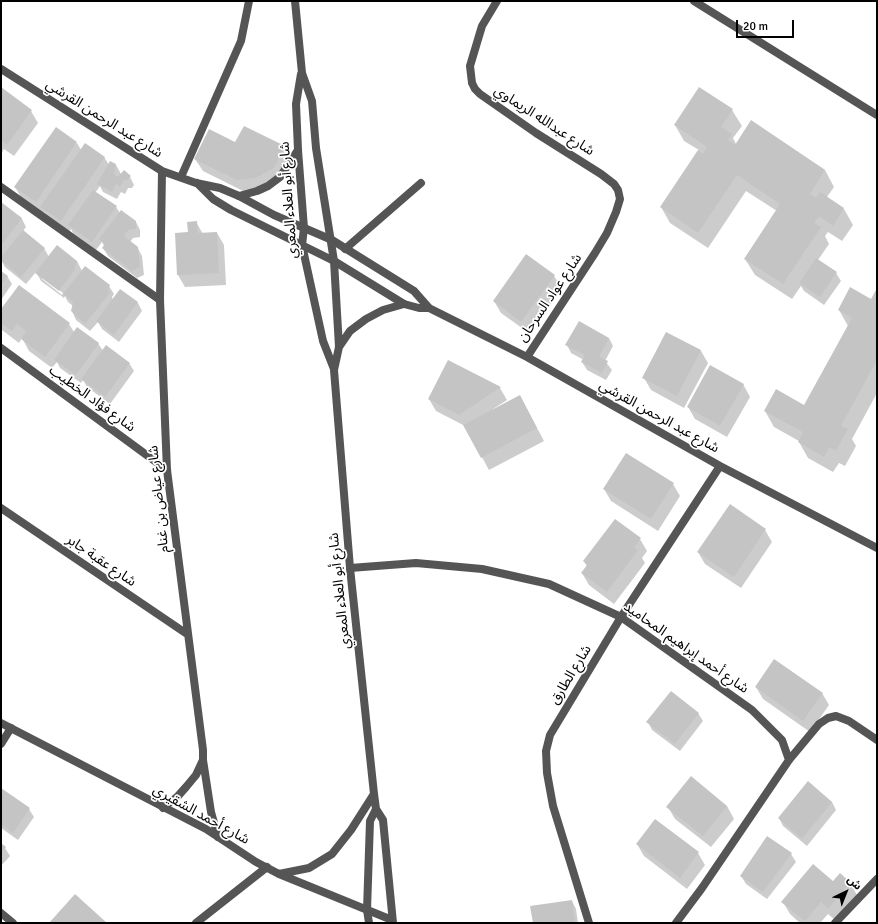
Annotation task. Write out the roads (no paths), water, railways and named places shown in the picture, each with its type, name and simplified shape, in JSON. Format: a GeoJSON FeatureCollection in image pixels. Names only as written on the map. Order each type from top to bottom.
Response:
{"type":"FeatureCollection","features":[{"type":"Feature","properties":{"kind":"street"},"geometry":{"type":"LineString","coordinates":[[181,177],[241,41],[249,1]]}},
{"type":"Feature","properties":{"kind":"street","name":"شارع أبو العلاء المعري"},"geometry":{"type":"LineString","coordinates":[[295,1],[302,73],[312,101],[316,148],[332,240],[339,347],[334,370]]}},
{"type":"Feature","properties":{"kind":"street","name":"شارع عبدالله الريماوي"},"geometry":{"type":"LineString","coordinates":[[497,1],[482,26],[470,66],[472,83],[480,94],[614,184],[618,190],[620,199],[607,233],[596,253]]}},
{"type":"Feature","properties":{"kind":"street"},"geometry":{"type":"LineString","coordinates":[[694,1],[877,115]]}},
{"type":"Feature","properties":{"kind":"street","name":"شارع عبد الرحمن القرشي"},"geometry":{"type":"LineString","coordinates":[[1,69],[162,171],[220,188],[239,196],[274,215],[332,240],[414,291],[429,308],[527,357],[720,466],[877,548]]}},
{"type":"Feature","properties":{"kind":"street","name":"شارع أبو العلاء المعري"},"geometry":{"type":"LineString","coordinates":[[302,73],[296,104],[304,228],[302,245],[323,341],[334,370],[350,568],[374,794],[376,809],[383,820],[392,922]]}},
{"type":"Feature","properties":{"kind":"street"},"geometry":{"type":"LineString","coordinates":[[239,196],[268,186],[280,177],[298,150]]}},
{"type":"Feature","properties":{"kind":"street","name":"شارع عياض بن غنام"},"geometry":{"type":"LineString","coordinates":[[162,171],[160,300],[167,470],[203,760],[210,807],[218,837]]}},
{"type":"Feature","properties":{"kind":"street","name":"شارع عبد الرحمن القرشي"},"geometry":{"type":"LineString","coordinates":[[196,182],[213,199],[231,210],[334,261],[404,304],[418,308],[429,308]]}},
{"type":"Feature","properties":{"kind":"street"},"geometry":{"type":"LineString","coordinates":[[345,249],[421,183]]}},
{"type":"Feature","properties":{"kind":"street"},"geometry":{"type":"LineString","coordinates":[[1,186],[160,300]]}},
{"type":"Feature","properties":{"kind":"street","name":"شارع عواد السرحان"},"geometry":{"type":"LineString","coordinates":[[527,357],[596,253]]}},
{"type":"Feature","properties":{"kind":"street"},"geometry":{"type":"LineString","coordinates":[[339,347],[350,331],[366,319],[383,310],[404,304]]}},
{"type":"Feature","properties":{"kind":"street","name":"شارع فؤاد الخطيب"},"geometry":{"type":"LineString","coordinates":[[1,348],[167,470]]}},
{"type":"Feature","properties":{"kind":"street","name":"شارع الطارق"},"geometry":{"type":"LineString","coordinates":[[589,923],[553,806],[547,773],[546,751],[550,735],[621,617],[720,466]]}},
{"type":"Feature","properties":{"kind":"street","name":"شارع عقبة جابر"},"geometry":{"type":"LineString","coordinates":[[1,508],[187,634]]}},
{"type":"Feature","properties":{"kind":"street","name":"شارع أحمد إبراهيم المحاميد"},"geometry":{"type":"LineString","coordinates":[[350,568],[416,563],[482,569],[548,584],[621,617],[752,710],[782,740],[789,760]]}},
{"type":"Feature","properties":{"kind":"street"},"geometry":{"type":"LineString","coordinates":[[676,923],[702,888],[789,760],[819,724],[828,718],[836,716],[849,721],[877,740]]}},
{"type":"Feature","properties":{"kind":"street","name":"شارع أحمد الشقيري"},"geometry":{"type":"LineString","coordinates":[[1,723],[206,830],[279,874],[367,910],[392,922]]}},
{"type":"Feature","properties":{"kind":"street"},"geometry":{"type":"LineString","coordinates":[[1,744],[11,728]]}},
{"type":"Feature","properties":{"kind":"street"},"geometry":{"type":"LineString","coordinates":[[163,808],[178,796],[196,775],[203,760]]}},
{"type":"Feature","properties":{"kind":"street"},"geometry":{"type":"LineString","coordinates":[[279,874],[309,868],[332,854],[351,830],[374,794]]}},
{"type":"Feature","properties":{"kind":"street","name":"شارع أبو العلاء المعري"},"geometry":{"type":"LineString","coordinates":[[369,923],[367,910],[370,821],[376,809]]}},
{"type":"Feature","properties":{"kind":"street"},"geometry":{"type":"LineString","coordinates":[[196,923],[267,867]]}},
{"type":"Feature","properties":{"kind":"street"},"geometry":{"type":"LineString","coordinates":[[835,923],[877,879]]}},
{"type":"Feature","properties":{"kind":"street"},"geometry":{"type":"LineString","coordinates":[[1,913],[13,923]]}}]}
